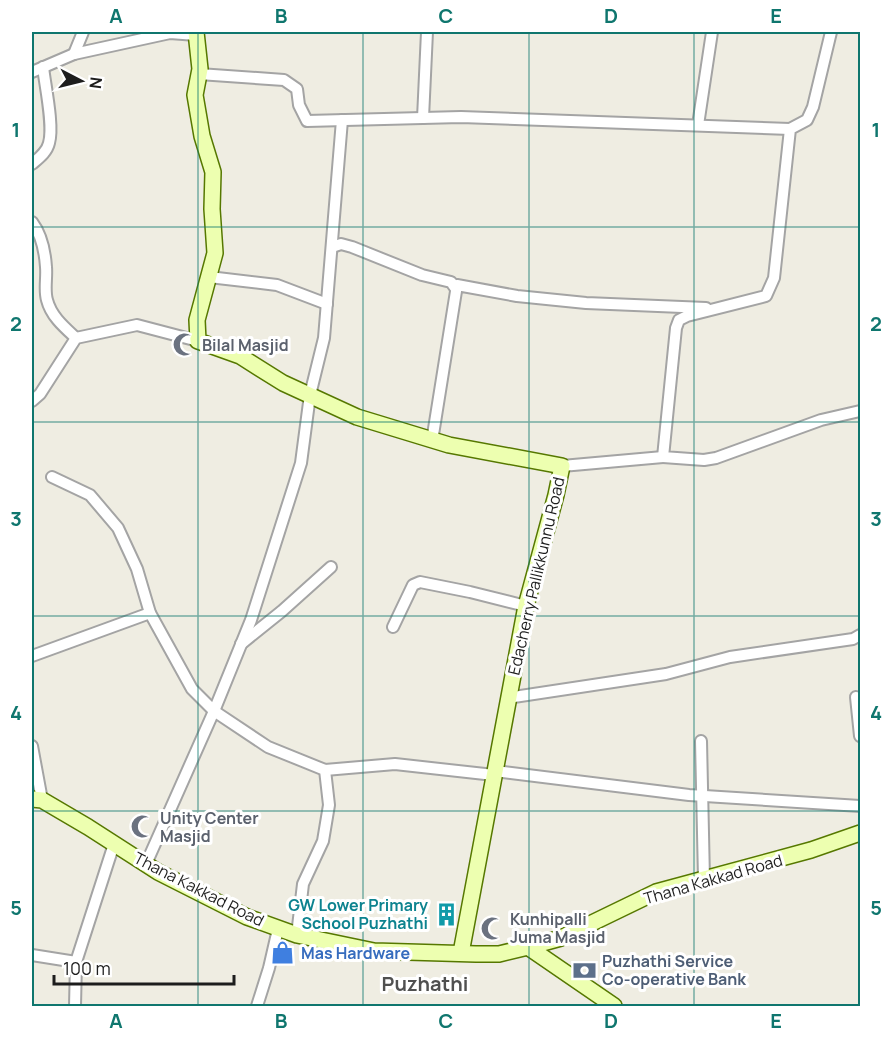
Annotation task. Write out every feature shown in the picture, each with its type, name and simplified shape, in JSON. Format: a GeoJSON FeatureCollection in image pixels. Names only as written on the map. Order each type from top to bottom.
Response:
{"type":"FeatureCollection","features":[{"type":"Feature","properties":{"kind":"main road"},"geometry":{"type":"LineString","coordinates":[[196,33],[199,74],[195,95],[202,136],[213,172],[212,209],[215,253],[197,320],[198,341]]}},
{"type":"Feature","properties":{"kind":"main road","name":"Edacherry Pallikkunnu Road"},"geometry":{"type":"LineString","coordinates":[[198,341],[240,356],[283,383],[357,417],[432,441],[562,466],[526,606],[461,953]]}},
{"type":"Feature","properties":{"kind":"main road","name":"Thana Kakkad Road"},"geometry":{"type":"LineString","coordinates":[[37,800],[146,864],[247,917],[297,935],[374,951],[499,954],[528,947],[561,938],[656,892],[811,850],[861,833]]}},
{"type":"Feature","properties":{"kind":"main road"},"geometry":{"type":"LineString","coordinates":[[528,947],[614,1006]]}},
{"type":"Feature","properties":{"kind":"street"},"geometry":{"type":"LineString","coordinates":[[74,54],[83,32]]}},
{"type":"Feature","properties":{"kind":"street"},"geometry":{"type":"LineString","coordinates":[[423,118],[427,32]]}},
{"type":"Feature","properties":{"kind":"street"},"geometry":{"type":"LineString","coordinates":[[698,125],[712,32]]}},
{"type":"Feature","properties":{"kind":"street"},"geometry":{"type":"LineString","coordinates":[[199,74],[284,80],[297,89],[299,105],[307,121],[461,117],[790,129],[807,120],[813,107],[831,32]]}},
{"type":"Feature","properties":{"kind":"street"},"geometry":{"type":"LineString","coordinates":[[32,72],[74,54],[170,33],[196,33]]}},
{"type":"Feature","properties":{"kind":"street"},"geometry":{"type":"LineString","coordinates":[[32,164],[40,158],[49,145],[51,134],[43,67]]}},
{"type":"Feature","properties":{"kind":"street"},"geometry":{"type":"LineString","coordinates":[[146,864],[241,644],[301,463],[310,395],[324,338],[342,120]]}},
{"type":"Feature","properties":{"kind":"street"},"geometry":{"type":"LineString","coordinates":[[663,457],[676,328],[679,321],[687,316],[766,296],[771,288],[790,129]]}},
{"type":"Feature","properties":{"kind":"street"},"geometry":{"type":"LineString","coordinates":[[32,222],[43,249],[46,266],[46,297],[49,306],[76,338]]}},
{"type":"Feature","properties":{"kind":"street"},"geometry":{"type":"LineString","coordinates":[[332,247],[341,244],[372,254],[422,275],[451,282],[456,289]]}},
{"type":"Feature","properties":{"kind":"street"},"geometry":{"type":"LineString","coordinates":[[208,277],[277,285],[327,304]]}},
{"type":"Feature","properties":{"kind":"street"},"geometry":{"type":"LineString","coordinates":[[432,441],[457,285],[517,296],[586,303],[716,309]]}},
{"type":"Feature","properties":{"kind":"street"},"geometry":{"type":"LineString","coordinates":[[32,401],[40,394],[76,338],[137,326],[198,341]]}},
{"type":"Feature","properties":{"kind":"street"},"geometry":{"type":"LineString","coordinates":[[562,466],[663,457],[716,458],[821,420],[861,411]]}},
{"type":"Feature","properties":{"kind":"street"},"geometry":{"type":"LineString","coordinates":[[51,477],[90,495],[118,528],[137,569],[150,613],[192,689],[214,711],[268,747],[325,770],[395,764],[702,796],[861,806]]}},
{"type":"Feature","properties":{"kind":"street"},"geometry":{"type":"LineString","coordinates":[[241,644],[331,567]]}},
{"type":"Feature","properties":{"kind":"street"},"geometry":{"type":"LineString","coordinates":[[393,627],[413,585],[420,582],[526,606]]}},
{"type":"Feature","properties":{"kind":"street"},"geometry":{"type":"LineString","coordinates":[[32,656],[150,613]]}},
{"type":"Feature","properties":{"kind":"street"},"geometry":{"type":"LineString","coordinates":[[507,698],[666,674],[730,657],[853,639],[861,635]]}},
{"type":"Feature","properties":{"kind":"street"},"geometry":{"type":"LineString","coordinates":[[856,697],[861,736]]}},
{"type":"Feature","properties":{"kind":"street"},"geometry":{"type":"LineString","coordinates":[[701,741],[704,879]]}},
{"type":"Feature","properties":{"kind":"street"},"geometry":{"type":"LineString","coordinates":[[32,746],[37,800]]}},
{"type":"Feature","properties":{"kind":"street"},"geometry":{"type":"LineString","coordinates":[[297,935],[303,884],[325,832],[329,805],[325,770]]}},
{"type":"Feature","properties":{"kind":"street"},"geometry":{"type":"LineString","coordinates":[[75,1006],[76,962],[114,844]]}},
{"type":"Feature","properties":{"kind":"street"},"geometry":{"type":"LineString","coordinates":[[257,1006],[278,929]]}},
{"type":"Feature","properties":{"kind":"street"},"geometry":{"type":"LineString","coordinates":[[32,955],[76,962]]}},
{"type":"Feature","properties":{"kind":"place","name":"Bilal Masjid"},"geometry":{"type":"Point","coordinates":[184,345]}},
{"type":"Feature","properties":{"kind":"place","name":"Unity Center Masjid"},"geometry":{"type":"Point","coordinates":[142,827]}},
{"type":"Feature","properties":{"kind":"place","name":"GW Lower Primary School Puzhathi"},"geometry":{"type":"Point","coordinates":[446,914]}},
{"type":"Feature","properties":{"kind":"place","name":"Kunhipalli Juma Masjid"},"geometry":{"type":"Point","coordinates":[492,928]}},
{"type":"Feature","properties":{"kind":"place","name":"Mas Hardware"},"geometry":{"type":"Point","coordinates":[283,953]}},
{"type":"Feature","properties":{"kind":"place","name":"Puzhathi Service Co-operative Bank"},"geometry":{"type":"Point","coordinates":[584,970]}},
{"type":"Feature","properties":{"kind":"district","name":"Puzhathi"},"geometry":{"type":"Point","coordinates":[425,983]}}]}
